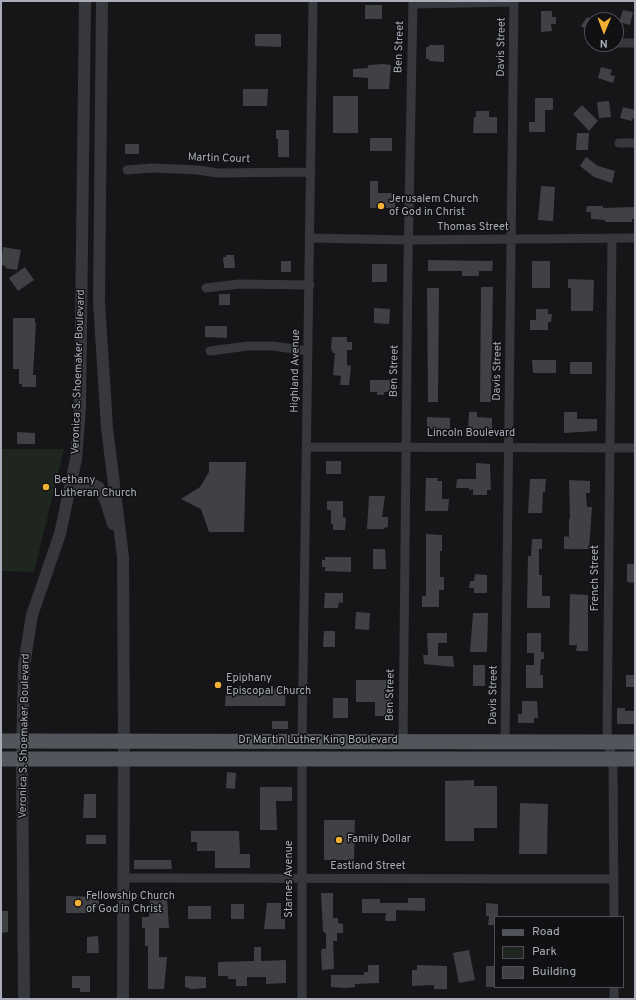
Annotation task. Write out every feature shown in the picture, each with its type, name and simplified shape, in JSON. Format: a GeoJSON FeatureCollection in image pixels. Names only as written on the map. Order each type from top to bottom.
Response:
{"type":"FeatureCollection","features":[{"type":"Feature","properties":{"kind":"main road","name":"Dr Martin Luther King Boulevard"},"geometry":{"type":"LineString","coordinates":[[1,741],[635,742]]}},
{"type":"Feature","properties":{"kind":"main road"},"geometry":{"type":"LineString","coordinates":[[280,758],[296,749],[302,741]]}},
{"type":"Feature","properties":{"kind":"main road"},"geometry":{"type":"LineString","coordinates":[[302,758],[313,750],[347,749],[357,741]]}},
{"type":"Feature","properties":{"kind":"main road","name":"Dr Martin Luther King Boulevard"},"geometry":{"type":"LineString","coordinates":[[1,759],[635,759]]}},
{"type":"Feature","properties":{"kind":"street","name":"Veronica S. Shoemaker Boulevard"},"geometry":{"type":"LineString","coordinates":[[24,999],[22,741],[24,665],[32,616],[60,534],[76,459],[80,408],[85,1]]}},
{"type":"Feature","properties":{"kind":"street","name":"Veronica S. Shoemaker Boulevard"},"geometry":{"type":"LineString","coordinates":[[102,1],[99,302],[107,428],[123,557],[123,999]]}},
{"type":"Feature","properties":{"kind":"street","name":"Highland Avenue"},"geometry":{"type":"LineString","coordinates":[[302,741],[310,285],[313,1]]}},
{"type":"Feature","properties":{"kind":"street"},"geometry":{"type":"LineString","coordinates":[[413,2],[514,2]]}},
{"type":"Feature","properties":{"kind":"street","name":"Ben Street"},"geometry":{"type":"LineString","coordinates":[[402,741],[413,2]]}},
{"type":"Feature","properties":{"kind":"street","name":"Davis Street"},"geometry":{"type":"LineString","coordinates":[[505,741],[514,2]]}},
{"type":"Feature","properties":{"kind":"street"},"geometry":{"type":"LineString","coordinates":[[624,43],[635,43]]}},
{"type":"Feature","properties":{"kind":"street"},"geometry":{"type":"LineString","coordinates":[[619,143],[635,143]]}},
{"type":"Feature","properties":{"kind":"street","name":"Martin Court"},"geometry":{"type":"LineString","coordinates":[[127,170],[152,168],[198,170],[217,173],[311,172]]}},
{"type":"Feature","properties":{"kind":"street","name":"Thomas Street"},"geometry":{"type":"LineString","coordinates":[[310,238],[409,240],[635,238]]}},
{"type":"Feature","properties":{"kind":"street","name":"French Street"},"geometry":{"type":"LineString","coordinates":[[612,238],[607,742],[613,759],[614,916]]}},
{"type":"Feature","properties":{"kind":"street"},"geometry":{"type":"LineString","coordinates":[[206,288],[239,284],[310,285]]}},
{"type":"Feature","properties":{"kind":"street"},"geometry":{"type":"LineString","coordinates":[[210,351],[248,346],[273,346],[308,352]]}},
{"type":"Feature","properties":{"kind":"street","name":"Lincoln Boulevard"},"geometry":{"type":"LineString","coordinates":[[307,446],[509,446],[635,448]]}},
{"type":"Feature","properties":{"kind":"street"},"geometry":{"type":"LineString","coordinates":[[70,489],[88,485],[94,485],[99,488],[106,499],[123,557]]}},
{"type":"Feature","properties":{"kind":"street","name":"Starnes Avenue"},"geometry":{"type":"LineString","coordinates":[[302,758],[302,999]]}},
{"type":"Feature","properties":{"kind":"street","name":"Eastland Street"},"geometry":{"type":"LineString","coordinates":[[123,878],[614,879]]}},
{"type":"Feature","properties":{"kind":"street"},"geometry":{"type":"LineString","coordinates":[[614,988],[614,999]]}},
{"type":"Feature","properties":{"kind":"green space"},"geometry":{"type":"Polygon","coordinates":[[[1,449],[64,449],[34,572],[1,571],[1,449]]]}},
{"type":"Feature","properties":{"kind":"building"},"geometry":{"type":"Polygon","coordinates":[[[365,5],[382,5],[382,19],[365,19],[365,5]]]}},
{"type":"Feature","properties":{"kind":"building"},"geometry":{"type":"Polygon","coordinates":[[[623,10],[633,12],[630,25],[624,23],[624,12],[622,12],[623,10]]]}},
{"type":"Feature","properties":{"kind":"building"},"geometry":{"type":"Polygon","coordinates":[[[541,11],[552,11],[552,17],[556,17],[556,24],[551,24],[552,31],[541,32],[541,11]]]}},
{"type":"Feature","properties":{"kind":"building"},"geometry":{"type":"Polygon","coordinates":[[[255,34],[281,34],[281,47],[255,46],[255,34]]]}},
{"type":"Feature","properties":{"kind":"building"},"geometry":{"type":"Polygon","coordinates":[[[429,45],[444,45],[444,62],[429,61],[429,59],[426,59],[426,47],[429,47],[429,45]]]}},
{"type":"Feature","properties":{"kind":"building"},"geometry":{"type":"Polygon","coordinates":[[[368,65],[391,65],[389,89],[368,89],[368,78],[353,77],[353,69],[368,68],[368,65]]]}},
{"type":"Feature","properties":{"kind":"building"},"geometry":{"type":"Polygon","coordinates":[[[601,67],[612,70],[610,75],[615,76],[613,83],[598,78],[601,67]]]}},
{"type":"Feature","properties":{"kind":"building"},"geometry":{"type":"Polygon","coordinates":[[[243,89],[268,89],[267,106],[243,106],[243,89]]]}},
{"type":"Feature","properties":{"kind":"building"},"geometry":{"type":"Polygon","coordinates":[[[333,96],[358,96],[358,133],[333,133],[333,96]]]}},
{"type":"Feature","properties":{"kind":"building"},"geometry":{"type":"Polygon","coordinates":[[[535,98],[553,98],[553,110],[545,110],[545,132],[529,132],[529,122],[535,122],[535,98]]]}},
{"type":"Feature","properties":{"kind":"building"},"geometry":{"type":"Polygon","coordinates":[[[609,101],[611,117],[599,118],[597,102],[609,101]]]}},
{"type":"Feature","properties":{"kind":"building"},"geometry":{"type":"Polygon","coordinates":[[[582,105],[598,121],[589,131],[573,114],[582,105]]]}},
{"type":"Feature","properties":{"kind":"building"},"geometry":{"type":"Polygon","coordinates":[[[623,107],[635,110],[635,118],[633,118],[632,121],[620,118],[623,107]]]}},
{"type":"Feature","properties":{"kind":"building"},"geometry":{"type":"Polygon","coordinates":[[[476,111],[489,111],[489,117],[497,117],[497,133],[473,133],[476,111]]]}},
{"type":"Feature","properties":{"kind":"building"},"geometry":{"type":"Polygon","coordinates":[[[276,130],[289,130],[289,157],[278,157],[278,139],[276,139],[276,130]]]}},
{"type":"Feature","properties":{"kind":"building"},"geometry":{"type":"Polygon","coordinates":[[[577,133],[589,133],[588,150],[576,150],[577,133]]]}},
{"type":"Feature","properties":{"kind":"building"},"geometry":{"type":"Polygon","coordinates":[[[370,138],[392,138],[392,151],[370,151],[370,138]]]}},
{"type":"Feature","properties":{"kind":"building"},"geometry":{"type":"Polygon","coordinates":[[[125,144],[139,144],[139,154],[125,154],[125,144]]]}},
{"type":"Feature","properties":{"kind":"building"},"geometry":{"type":"Polygon","coordinates":[[[586,157],[598,166],[615,171],[612,183],[594,177],[580,166],[586,157]]]}},
{"type":"Feature","properties":{"kind":"building"},"geometry":{"type":"Polygon","coordinates":[[[370,181],[378,181],[378,193],[395,193],[395,208],[370,208],[370,181]]]}},
{"type":"Feature","properties":{"kind":"building"},"geometry":{"type":"Polygon","coordinates":[[[541,186],[555,187],[553,221],[538,220],[541,186]]]}},
{"type":"Feature","properties":{"kind":"building"},"geometry":{"type":"Polygon","coordinates":[[[587,206],[603,206],[603,208],[635,207],[635,219],[632,219],[632,222],[605,222],[605,220],[591,219],[591,212],[586,212],[587,206]]]}},
{"type":"Feature","properties":{"kind":"building"},"geometry":{"type":"Polygon","coordinates":[[[3,247],[21,250],[17,270],[5,268],[6,266],[1,265],[3,247]]]}},
{"type":"Feature","properties":{"kind":"building"},"geometry":{"type":"Polygon","coordinates":[[[226,255],[234,255],[235,268],[224,268],[223,257],[226,257],[226,255]]]}},
{"type":"Feature","properties":{"kind":"building"},"geometry":{"type":"Polygon","coordinates":[[[428,260],[493,261],[492,271],[479,271],[479,276],[462,276],[462,271],[428,271],[428,260]]]}},
{"type":"Feature","properties":{"kind":"building"},"geometry":{"type":"Polygon","coordinates":[[[281,261],[291,261],[291,272],[281,272],[281,261]]]}},
{"type":"Feature","properties":{"kind":"building"},"geometry":{"type":"Polygon","coordinates":[[[532,261],[550,261],[550,288],[532,288],[532,261]]]}},
{"type":"Feature","properties":{"kind":"building"},"geometry":{"type":"Polygon","coordinates":[[[372,264],[387,264],[387,282],[372,282],[372,264]]]}},
{"type":"Feature","properties":{"kind":"building"},"geometry":{"type":"Polygon","coordinates":[[[25,267],[34,280],[18,291],[9,278],[25,267]]]}},
{"type":"Feature","properties":{"kind":"building"},"geometry":{"type":"Polygon","coordinates":[[[568,279],[594,280],[593,311],[571,311],[571,288],[568,288],[568,279]]]}},
{"type":"Feature","properties":{"kind":"building"},"geometry":{"type":"Polygon","coordinates":[[[481,287],[493,287],[491,402],[480,402],[481,287]]]}},
{"type":"Feature","properties":{"kind":"building"},"geometry":{"type":"Polygon","coordinates":[[[427,288],[439,288],[438,402],[428,402],[427,288]]]}},
{"type":"Feature","properties":{"kind":"building"},"geometry":{"type":"Polygon","coordinates":[[[219,294],[230,294],[230,305],[219,305],[219,294]]]}},
{"type":"Feature","properties":{"kind":"building"},"geometry":{"type":"Polygon","coordinates":[[[374,308],[390,309],[389,324],[374,323],[374,308]]]}},
{"type":"Feature","properties":{"kind":"building"},"geometry":{"type":"Polygon","coordinates":[[[536,309],[548,309],[548,314],[552,314],[551,322],[548,322],[548,330],[530,330],[530,320],[536,320],[536,309]]]}},
{"type":"Feature","properties":{"kind":"building"},"geometry":{"type":"Polygon","coordinates":[[[13,318],[35,318],[33,375],[36,375],[36,387],[22,387],[22,384],[19,384],[19,369],[13,369],[13,318]]]}},
{"type":"Feature","properties":{"kind":"building"},"geometry":{"type":"Polygon","coordinates":[[[205,326],[227,326],[227,338],[205,337],[205,326]]]}},
{"type":"Feature","properties":{"kind":"building"},"geometry":{"type":"Polygon","coordinates":[[[332,337],[347,337],[347,342],[352,342],[352,350],[347,350],[347,365],[351,366],[349,385],[340,385],[341,376],[333,375],[335,353],[333,353],[331,348],[332,337]]]}},
{"type":"Feature","properties":{"kind":"building"},"geometry":{"type":"Polygon","coordinates":[[[532,360],[556,360],[556,373],[533,373],[532,360]]]}},
{"type":"Feature","properties":{"kind":"building"},"geometry":{"type":"Polygon","coordinates":[[[570,362],[592,362],[592,374],[570,374],[570,362]]]}},
{"type":"Feature","properties":{"kind":"building"},"geometry":{"type":"Polygon","coordinates":[[[370,380],[391,380],[391,392],[384,392],[384,395],[377,395],[377,392],[370,392],[370,380]]]}},
{"type":"Feature","properties":{"kind":"building"},"geometry":{"type":"Polygon","coordinates":[[[469,412],[477,412],[477,417],[492,418],[492,430],[468,429],[469,412]]]}},
{"type":"Feature","properties":{"kind":"building"},"geometry":{"type":"Polygon","coordinates":[[[564,412],[577,412],[577,419],[597,419],[597,431],[564,433],[564,412]]]}},
{"type":"Feature","properties":{"kind":"building"},"geometry":{"type":"Polygon","coordinates":[[[427,417],[450,418],[450,429],[427,429],[427,417]]]}},
{"type":"Feature","properties":{"kind":"building"},"geometry":{"type":"Polygon","coordinates":[[[17,432],[35,433],[35,444],[17,444],[17,432]]]}},
{"type":"Feature","properties":{"kind":"building"},"geometry":{"type":"Polygon","coordinates":[[[326,461],[341,461],[341,474],[326,474],[326,461]]]}},
{"type":"Feature","properties":{"kind":"building"},"geometry":{"type":"Polygon","coordinates":[[[209,462],[246,462],[244,532],[209,532],[201,509],[181,499],[200,487],[209,472],[209,462]]]}},
{"type":"Feature","properties":{"kind":"building"},"geometry":{"type":"Polygon","coordinates":[[[476,463],[490,464],[491,490],[487,490],[487,495],[473,495],[473,489],[469,490],[469,488],[456,488],[457,479],[476,479],[476,463]]]}},
{"type":"Feature","properties":{"kind":"building"},"geometry":{"type":"Polygon","coordinates":[[[426,478],[438,478],[437,481],[442,481],[442,499],[449,499],[448,511],[425,511],[426,478]]]}},
{"type":"Feature","properties":{"kind":"building"},"geometry":{"type":"Polygon","coordinates":[[[530,479],[546,479],[545,492],[543,492],[542,513],[528,513],[530,479]]]}},
{"type":"Feature","properties":{"kind":"building"},"geometry":{"type":"Polygon","coordinates":[[[569,480],[590,481],[590,493],[586,493],[587,507],[592,507],[589,549],[564,549],[564,536],[569,537],[569,480]]]}},
{"type":"Feature","properties":{"kind":"building"},"geometry":{"type":"Polygon","coordinates":[[[369,496],[385,496],[382,517],[388,517],[388,527],[384,529],[367,529],[369,496]]]}},
{"type":"Feature","properties":{"kind":"building"},"geometry":{"type":"Polygon","coordinates":[[[327,501],[343,501],[343,517],[346,518],[345,530],[333,530],[333,524],[331,524],[331,510],[327,510],[327,501]]]}},
{"type":"Feature","properties":{"kind":"building"},"geometry":{"type":"Polygon","coordinates":[[[426,534],[442,535],[442,551],[440,551],[440,577],[444,577],[444,590],[439,590],[439,607],[422,607],[422,596],[426,596],[426,534]]]}},
{"type":"Feature","properties":{"kind":"building"},"geometry":{"type":"Polygon","coordinates":[[[532,539],[542,539],[542,549],[539,549],[539,575],[542,575],[542,596],[550,596],[550,608],[527,608],[528,556],[531,556],[532,539]]]}},
{"type":"Feature","properties":{"kind":"building"},"geometry":{"type":"Polygon","coordinates":[[[373,549],[385,549],[386,569],[373,569],[373,549]]]}},
{"type":"Feature","properties":{"kind":"building"},"geometry":{"type":"Polygon","coordinates":[[[325,557],[351,557],[351,572],[325,571],[325,567],[322,567],[322,560],[325,560],[325,557]]]}},
{"type":"Feature","properties":{"kind":"building"},"geometry":{"type":"Polygon","coordinates":[[[627,564],[635,564],[635,583],[627,582],[627,564]]]}},
{"type":"Feature","properties":{"kind":"building"},"geometry":{"type":"Polygon","coordinates":[[[475,574],[487,575],[487,593],[474,593],[474,588],[469,588],[470,581],[474,581],[475,574]]]}},
{"type":"Feature","properties":{"kind":"building"},"geometry":{"type":"Polygon","coordinates":[[[325,593],[343,593],[343,603],[339,602],[338,608],[324,608],[325,593]]]}},
{"type":"Feature","properties":{"kind":"building"},"geometry":{"type":"Polygon","coordinates":[[[570,594],[588,595],[588,651],[576,651],[577,645],[569,645],[570,594]]]}},
{"type":"Feature","properties":{"kind":"building"},"geometry":{"type":"Polygon","coordinates":[[[356,612],[370,613],[369,630],[355,629],[356,612]]]}},
{"type":"Feature","properties":{"kind":"building"},"geometry":{"type":"Polygon","coordinates":[[[473,613],[488,613],[487,652],[470,652],[473,613]]]}},
{"type":"Feature","properties":{"kind":"building"},"geometry":{"type":"Polygon","coordinates":[[[324,631],[335,631],[335,647],[323,647],[324,631]]]}},
{"type":"Feature","properties":{"kind":"building"},"geometry":{"type":"Polygon","coordinates":[[[427,633],[447,633],[447,643],[438,643],[438,656],[453,656],[454,667],[424,664],[423,655],[428,655],[427,633]]]}},
{"type":"Feature","properties":{"kind":"building"},"geometry":{"type":"Polygon","coordinates":[[[527,633],[541,633],[541,652],[544,652],[544,659],[541,659],[540,675],[543,675],[543,688],[526,688],[526,665],[534,665],[534,653],[527,653],[527,633]]]}},
{"type":"Feature","properties":{"kind":"building"},"geometry":{"type":"Polygon","coordinates":[[[473,665],[485,665],[485,686],[473,686],[473,665]]]}},
{"type":"Feature","properties":{"kind":"building"},"geometry":{"type":"Polygon","coordinates":[[[626,675],[635,675],[635,687],[626,687],[626,675]]]}},
{"type":"Feature","properties":{"kind":"building"},"geometry":{"type":"Polygon","coordinates":[[[356,680],[392,680],[391,716],[375,716],[375,702],[356,702],[356,680]]]}},
{"type":"Feature","properties":{"kind":"building"},"geometry":{"type":"Polygon","coordinates":[[[226,689],[286,689],[285,706],[225,706],[226,689]]]}},
{"type":"Feature","properties":{"kind":"building"},"geometry":{"type":"Polygon","coordinates":[[[333,698],[348,698],[348,718],[333,718],[333,698]]]}},
{"type":"Feature","properties":{"kind":"building"},"geometry":{"type":"Polygon","coordinates":[[[522,701],[537,701],[538,718],[534,718],[534,723],[518,723],[518,714],[522,714],[522,701]]]}},
{"type":"Feature","properties":{"kind":"building"},"geometry":{"type":"Polygon","coordinates":[[[617,708],[625,708],[625,711],[635,711],[635,724],[617,724],[617,708]]]}},
{"type":"Feature","properties":{"kind":"building"},"geometry":{"type":"Polygon","coordinates":[[[272,721],[288,721],[288,729],[272,729],[272,721]]]}},
{"type":"Feature","properties":{"kind":"building"},"geometry":{"type":"Polygon","coordinates":[[[227,772],[236,773],[235,789],[226,788],[227,772]]]}},
{"type":"Feature","properties":{"kind":"building"},"geometry":{"type":"Polygon","coordinates":[[[474,780],[474,786],[497,786],[497,828],[474,828],[474,841],[445,841],[445,781],[474,780]]]}},
{"type":"Feature","properties":{"kind":"building"},"geometry":{"type":"Polygon","coordinates":[[[260,787],[292,787],[292,801],[276,801],[277,830],[260,830],[260,787]]]}},
{"type":"Feature","properties":{"kind":"building"},"geometry":{"type":"Polygon","coordinates":[[[84,794],[96,794],[96,818],[83,818],[84,794]]]}},
{"type":"Feature","properties":{"kind":"building"},"geometry":{"type":"Polygon","coordinates":[[[520,803],[548,804],[547,854],[519,854],[520,803]]]}},
{"type":"Feature","properties":{"kind":"building","name":"Family Dollar"},"geometry":{"type":"Polygon","coordinates":[[[324,820],[355,820],[354,860],[324,860],[324,820]]]}},
{"type":"Feature","properties":{"kind":"building"},"geometry":{"type":"Polygon","coordinates":[[[191,831],[239,831],[240,854],[250,854],[250,868],[215,868],[215,851],[197,851],[197,842],[191,842],[191,831]]]}},
{"type":"Feature","properties":{"kind":"building"},"geometry":{"type":"Polygon","coordinates":[[[86,835],[106,835],[106,844],[86,844],[86,835]]]}},
{"type":"Feature","properties":{"kind":"building"},"geometry":{"type":"Polygon","coordinates":[[[134,860],[171,860],[172,869],[134,869],[134,860]]]}},
{"type":"Feature","properties":{"kind":"building"},"geometry":{"type":"Polygon","coordinates":[[[321,893],[333,893],[333,918],[338,918],[338,923],[343,924],[343,933],[337,933],[337,941],[333,941],[334,969],[322,970],[321,952],[322,949],[326,949],[326,934],[323,931],[321,893]]]}},
{"type":"Feature","properties":{"kind":"building"},"geometry":{"type":"Polygon","coordinates":[[[66,896],[95,897],[95,900],[99,900],[98,908],[94,907],[94,913],[66,913],[66,896]]]}},
{"type":"Feature","properties":{"kind":"building"},"geometry":{"type":"Polygon","coordinates":[[[150,897],[167,897],[169,928],[159,928],[159,957],[167,957],[164,989],[148,989],[148,946],[145,946],[145,928],[142,928],[142,917],[149,917],[150,897]]]}},
{"type":"Feature","properties":{"kind":"building"},"geometry":{"type":"Polygon","coordinates":[[[408,898],[425,898],[425,911],[396,910],[396,921],[385,921],[386,913],[362,913],[362,899],[380,899],[380,903],[408,903],[408,898]]]}},
{"type":"Feature","properties":{"kind":"building"},"geometry":{"type":"Polygon","coordinates":[[[267,903],[281,903],[281,919],[285,919],[285,929],[264,929],[267,903]]]}},
{"type":"Feature","properties":{"kind":"building"},"geometry":{"type":"Polygon","coordinates":[[[486,903],[498,904],[498,916],[494,916],[494,925],[488,925],[489,916],[486,916],[486,903]]]}},
{"type":"Feature","properties":{"kind":"building"},"geometry":{"type":"Polygon","coordinates":[[[231,904],[244,904],[244,919],[231,919],[231,904]]]}},
{"type":"Feature","properties":{"kind":"building"},"geometry":{"type":"Polygon","coordinates":[[[188,906],[211,906],[211,919],[188,919],[188,906]]]}},
{"type":"Feature","properties":{"kind":"building"},"geometry":{"type":"Polygon","coordinates":[[[1,911],[8,911],[8,932],[1,933],[1,911]]]}},
{"type":"Feature","properties":{"kind":"building"},"geometry":{"type":"Polygon","coordinates":[[[98,936],[99,953],[87,953],[87,937],[98,936]]]}},
{"type":"Feature","properties":{"kind":"building"},"geometry":{"type":"Polygon","coordinates":[[[254,947],[261,947],[261,961],[286,960],[286,983],[266,984],[266,977],[247,977],[247,986],[236,986],[236,979],[228,979],[228,976],[218,976],[218,962],[254,961],[254,947]]]}},
{"type":"Feature","properties":{"kind":"building"},"geometry":{"type":"Polygon","coordinates":[[[469,950],[475,980],[459,983],[453,953],[469,950]]]}},
{"type":"Feature","properties":{"kind":"building"},"geometry":{"type":"Polygon","coordinates":[[[368,965],[379,965],[379,983],[355,984],[355,987],[347,988],[331,987],[331,975],[364,975],[364,972],[368,972],[368,965]]]}},
{"type":"Feature","properties":{"kind":"building"},"geometry":{"type":"Polygon","coordinates":[[[417,965],[447,966],[447,989],[434,989],[434,985],[412,986],[412,970],[417,970],[417,965]]]}},
{"type":"Feature","properties":{"kind":"building"},"geometry":{"type":"Polygon","coordinates":[[[486,966],[494,966],[494,987],[486,987],[486,966]]]}},
{"type":"Feature","properties":{"kind":"building"},"geometry":{"type":"Polygon","coordinates":[[[72,976],[90,976],[90,992],[80,992],[80,988],[72,988],[72,976]]]}},
{"type":"Feature","properties":{"kind":"building"},"geometry":{"type":"Polygon","coordinates":[[[185,976],[206,977],[206,988],[191,989],[185,987],[185,976]]]}},
{"type":"Feature","properties":{"kind":"place","name":"Jerusalem Church of God in Christ"},"geometry":{"type":"Point","coordinates":[381,206]}},
{"type":"Feature","properties":{"kind":"place","name":"Bethany Lutheran Church"},"geometry":{"type":"Point","coordinates":[46,487]}},
{"type":"Feature","properties":{"kind":"place","name":"Epiphany Episcopal Church"},"geometry":{"type":"Point","coordinates":[218,685]}},
{"type":"Feature","properties":{"kind":"place","name":"Family Dollar"},"geometry":{"type":"Point","coordinates":[339,840]}},
{"type":"Feature","properties":{"kind":"place","name":"Fellowship Church of God in Christ"},"geometry":{"type":"Point","coordinates":[78,903]}}]}
